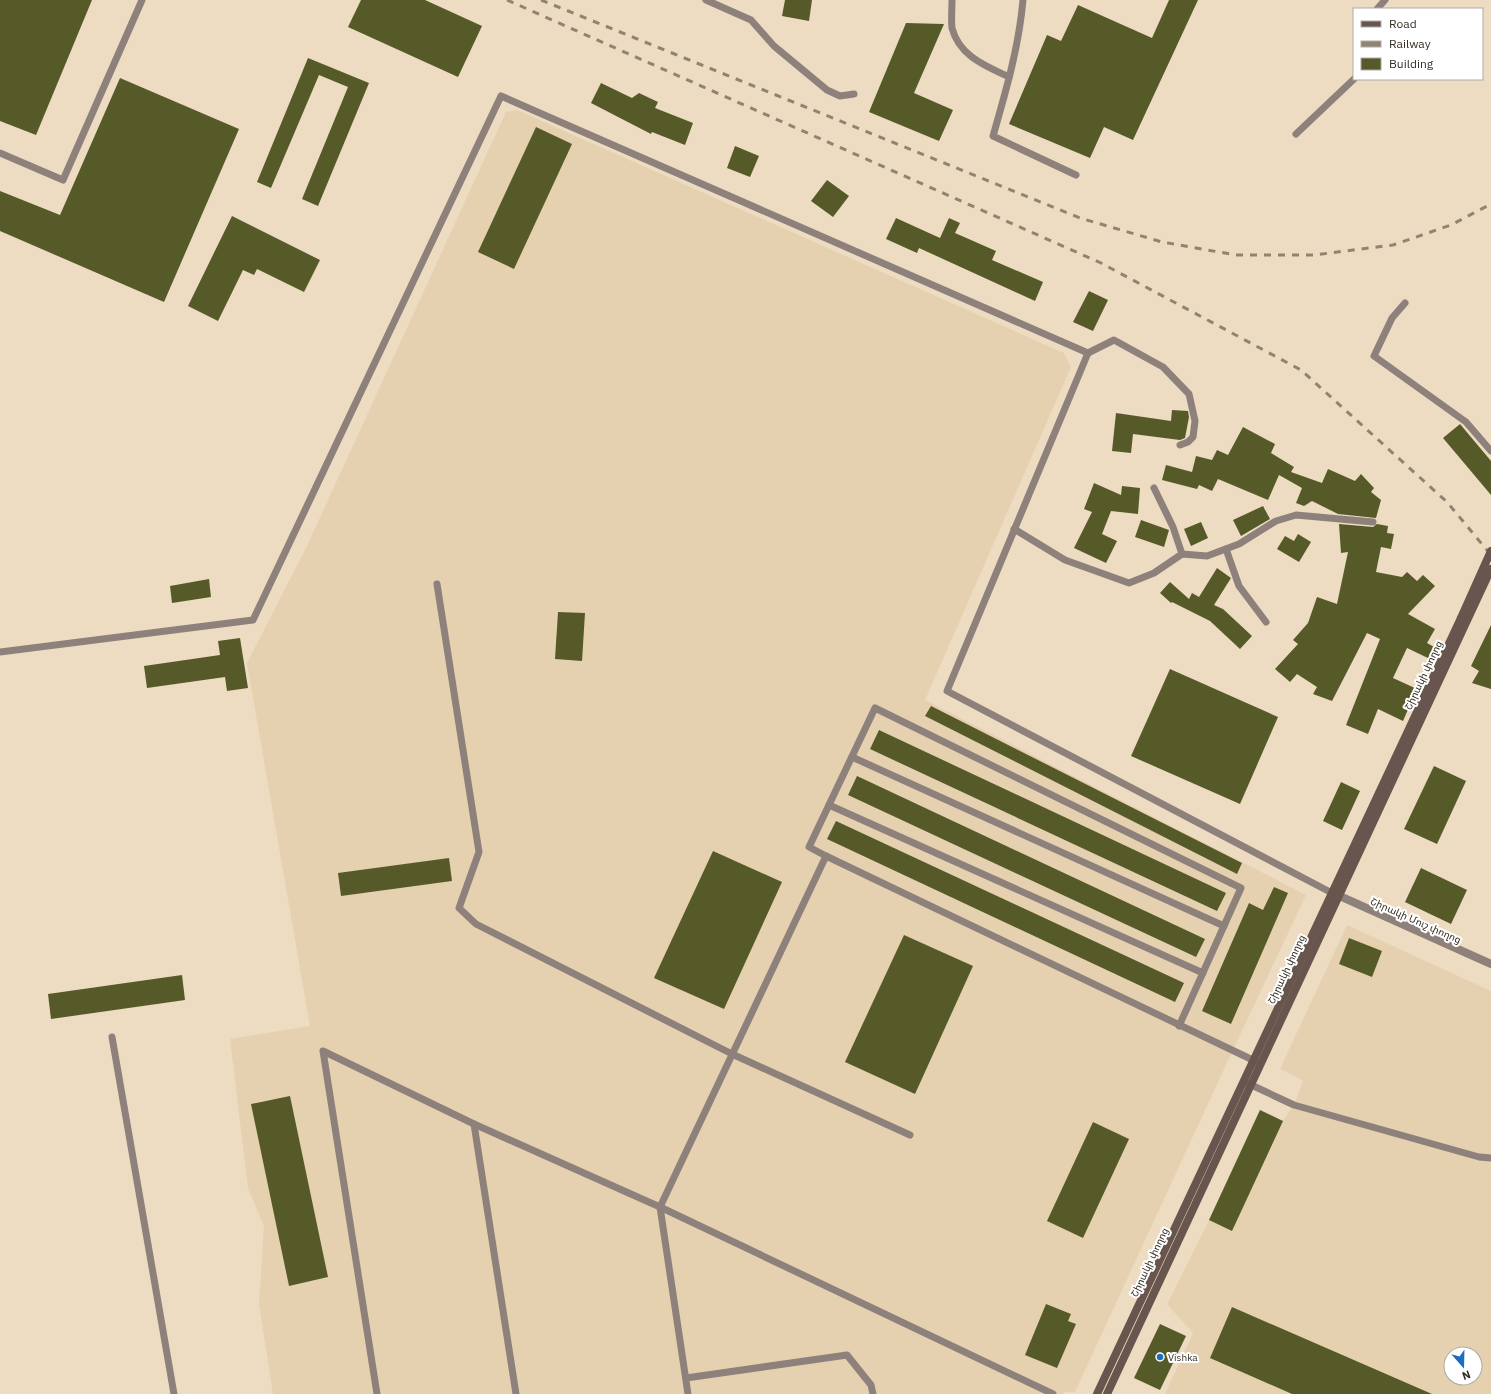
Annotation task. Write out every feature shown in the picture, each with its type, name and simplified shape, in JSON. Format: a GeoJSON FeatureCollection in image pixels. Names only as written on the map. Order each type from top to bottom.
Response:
{"type":"FeatureCollection","features":[{"type":"Feature","properties":{"kind":"main road","name":"Շիրակի փողոց"},"geometry":{"type":"LineString","coordinates":[[1107,1394],[1257,1063],[1464,619],[1491,551]]}},
{"type":"Feature","properties":{"kind":"main road","name":"Շիրակի փողոց"},"geometry":{"type":"LineString","coordinates":[[1464,619],[1491,569]]}},
{"type":"Feature","properties":{"kind":"main road","name":"Շիրակի փողոց"},"geometry":{"type":"LineString","coordinates":[[1097,1394],[1248,1083]]}},
{"type":"Feature","properties":{"kind":"street","name":"Շիրակի Մուշ փողոց"},"geometry":{"type":"LineString","coordinates":[[1336,895],[1491,964]]}},
{"type":"Feature","properties":{"kind":"lane"},"geometry":{"type":"LineString","coordinates":[[0,153],[63,180],[142,0]]}},
{"type":"Feature","properties":{"kind":"lane"},"geometry":{"type":"LineString","coordinates":[[706,0],[751,20],[774,46],[827,90],[840,96],[854,94]]}},
{"type":"Feature","properties":{"kind":"lane"},"geometry":{"type":"LineString","coordinates":[[952,0],[952,28],[963,52],[988,68],[1009,77]]}},
{"type":"Feature","properties":{"kind":"lane"},"geometry":{"type":"LineString","coordinates":[[1023,0],[1020,28],[1009,77],[993,136],[1076,175]]}},
{"type":"Feature","properties":{"kind":"lane"},"geometry":{"type":"LineString","coordinates":[[1378,8],[1385,0]]}},
{"type":"Feature","properties":{"kind":"lane"},"geometry":{"type":"LineString","coordinates":[[1296,134],[1353,80]]}},
{"type":"Feature","properties":{"kind":"lane"},"geometry":{"type":"LineString","coordinates":[[0,652],[253,620],[501,96],[1088,353]]}},
{"type":"Feature","properties":{"kind":"lane"},"geometry":{"type":"LineString","coordinates":[[1405,303],[1392,318],[1374,356],[1466,422],[1491,451]]}},
{"type":"Feature","properties":{"kind":"lane"},"geometry":{"type":"LineString","coordinates":[[1180,445],[1188,442],[1193,437],[1195,421],[1188,394],[1163,367],[1114,340],[1088,353],[947,691],[1336,895]]}},
{"type":"Feature","properties":{"kind":"lane"},"geometry":{"type":"LineString","coordinates":[[1154,488],[1173,527],[1182,554]]}},
{"type":"Feature","properties":{"kind":"lane"},"geometry":{"type":"LineString","coordinates":[[1014,528],[1065,560],[1129,583],[1154,573],[1182,554],[1207,556],[1239,544],[1276,521],[1296,515],[1373,522]]}},
{"type":"Feature","properties":{"kind":"lane"},"geometry":{"type":"LineString","coordinates":[[1226,549],[1239,586],[1266,622]]}},
{"type":"Feature","properties":{"kind":"lane"},"geometry":{"type":"LineString","coordinates":[[437,584],[479,852],[459,908],[476,924],[732,1054],[910,1135]]}},
{"type":"Feature","properties":{"kind":"lane"},"geometry":{"type":"LineString","coordinates":[[1179,1026],[1241,888],[875,708],[809,847],[826,856],[1179,1026],[1257,1063]]}},
{"type":"Feature","properties":{"kind":"lane"},"geometry":{"type":"LineString","coordinates":[[852,757],[1224,926]]}},
{"type":"Feature","properties":{"kind":"lane"},"geometry":{"type":"LineString","coordinates":[[829,805],[1203,973]]}},
{"type":"Feature","properties":{"kind":"lane"},"geometry":{"type":"LineString","coordinates":[[688,1394],[660,1207],[826,856]]}},
{"type":"Feature","properties":{"kind":"lane"},"geometry":{"type":"LineString","coordinates":[[112,1037],[174,1394]]}},
{"type":"Feature","properties":{"kind":"lane"},"geometry":{"type":"LineString","coordinates":[[377,1394],[323,1051],[474,1124],[660,1207],[1053,1394]]}},
{"type":"Feature","properties":{"kind":"lane"},"geometry":{"type":"LineString","coordinates":[[1248,1083],[1294,1105],[1480,1157],[1491,1158]]}},
{"type":"Feature","properties":{"kind":"lane"},"geometry":{"type":"LineString","coordinates":[[474,1124],[516,1394]]}},
{"type":"Feature","properties":{"kind":"lane"},"geometry":{"type":"LineString","coordinates":[[686,1378],[847,1355],[871,1385],[873,1394]]}},
{"type":"Feature","properties":{"kind":"shaded area"},"geometry":{"type":"Polygon","coordinates":[[[517,110],[1064,353],[1071,367],[925,700],[1306,895],[1075,1392],[1064,1392],[1063,1394],[273,1394],[259,1304],[264,1226],[248,1188],[230,1039],[310,1026],[247,663],[306,548],[506,112],[517,110]]]}},
{"type":"Feature","properties":{"kind":"shaded area"},"geometry":{"type":"Polygon","coordinates":[[[1347,925],[1491,991],[1491,1394],[1165,1394],[1193,1333],[1167,1304],[1209,1220],[1260,1110],[1283,1121],[1294,1105],[1303,1081],[1280,1069],[1347,925]]]}},
{"type":"Feature","properties":{"kind":"building"},"geometry":{"type":"Polygon","coordinates":[[[0,0],[92,0],[36,135],[0,121],[0,0]]]}},
{"type":"Feature","properties":{"kind":"building"},"geometry":{"type":"Polygon","coordinates":[[[361,0],[425,0],[482,26],[458,77],[348,27],[361,0]]]}},
{"type":"Feature","properties":{"kind":"building"},"geometry":{"type":"Polygon","coordinates":[[[785,0],[812,0],[809,21],[782,16],[785,0]]]}},
{"type":"Feature","properties":{"kind":"building"},"geometry":{"type":"Polygon","coordinates":[[[1169,0],[1198,0],[1133,140],[1104,127],[1090,158],[1009,124],[1047,35],[1061,41],[1078,5],[1152,38],[1169,0]]]}},
{"type":"Feature","properties":{"kind":"building"},"geometry":{"type":"Polygon","coordinates":[[[906,23],[944,24],[914,93],[953,110],[939,141],[869,112],[906,23]]]}},
{"type":"Feature","properties":{"kind":"building"},"geometry":{"type":"Polygon","coordinates":[[[308,58],[369,83],[318,206],[302,199],[348,87],[319,75],[271,188],[257,182],[308,58]]]}},
{"type":"Feature","properties":{"kind":"building"},"geometry":{"type":"Polygon","coordinates":[[[120,78],[239,129],[164,302],[0,231],[0,191],[60,215],[120,78]]]}},
{"type":"Feature","properties":{"kind":"building"},"geometry":{"type":"Polygon","coordinates":[[[601,83],[632,98],[639,93],[658,102],[655,108],[693,123],[685,145],[652,132],[651,134],[591,103],[601,83]]]}},
{"type":"Feature","properties":{"kind":"building"},"geometry":{"type":"Polygon","coordinates":[[[536,127],[572,144],[514,269],[478,252],[536,127]]]}},
{"type":"Feature","properties":{"kind":"building"},"geometry":{"type":"Polygon","coordinates":[[[735,146],[759,156],[750,177],[727,168],[735,146]]]}},
{"type":"Feature","properties":{"kind":"building"},"geometry":{"type":"Polygon","coordinates":[[[827,180],[849,196],[833,217],[811,201],[827,180]]]}},
{"type":"Feature","properties":{"kind":"building"},"geometry":{"type":"Polygon","coordinates":[[[232,216],[320,260],[304,292],[257,269],[254,275],[243,270],[218,321],[188,306],[232,216]]]}},
{"type":"Feature","properties":{"kind":"building"},"geometry":{"type":"Polygon","coordinates":[[[896,218],[940,238],[949,218],[960,223],[955,233],[996,251],[992,260],[1043,282],[1035,301],[919,248],[917,253],[886,239],[896,218]]]}},
{"type":"Feature","properties":{"kind":"building"},"geometry":{"type":"Polygon","coordinates":[[[1089,291],[1108,300],[1093,331],[1073,322],[1089,291]]]}},
{"type":"Feature","properties":{"kind":"building"},"geometry":{"type":"Polygon","coordinates":[[[1172,410],[1188,411],[1189,417],[1185,438],[1180,440],[1133,434],[1131,453],[1112,451],[1116,413],[1171,421],[1172,410]]]}},
{"type":"Feature","properties":{"kind":"building"},"geometry":{"type":"Polygon","coordinates":[[[1460,424],[1491,461],[1491,495],[1443,438],[1460,424]]]}},
{"type":"Feature","properties":{"kind":"building"},"geometry":{"type":"Polygon","coordinates":[[[1243,427],[1275,444],[1271,453],[1294,467],[1291,472],[1322,483],[1328,469],[1355,481],[1361,474],[1374,488],[1371,492],[1381,500],[1376,518],[1338,514],[1312,501],[1304,506],[1296,503],[1302,488],[1279,475],[1268,500],[1218,479],[1212,491],[1199,485],[1197,489],[1162,480],[1166,465],[1192,472],[1196,456],[1212,460],[1217,450],[1228,455],[1243,427]]]}},
{"type":"Feature","properties":{"kind":"building"},"geometry":{"type":"Polygon","coordinates":[[[1094,483],[1121,495],[1122,486],[1140,488],[1138,514],[1111,511],[1102,534],[1117,541],[1106,563],[1074,548],[1092,512],[1084,509],[1094,483]]]}},
{"type":"Feature","properties":{"kind":"building"},"geometry":{"type":"Polygon","coordinates":[[[1263,506],[1270,519],[1241,536],[1233,520],[1263,506]]]}},
{"type":"Feature","properties":{"kind":"building"},"geometry":{"type":"Polygon","coordinates":[[[1141,520],[1169,530],[1164,547],[1135,537],[1141,520]]]}},
{"type":"Feature","properties":{"kind":"building"},"geometry":{"type":"Polygon","coordinates":[[[1201,522],[1208,538],[1191,546],[1184,529],[1201,522]]]}},
{"type":"Feature","properties":{"kind":"building"},"geometry":{"type":"Polygon","coordinates":[[[1339,524],[1373,527],[1377,524],[1388,526],[1387,533],[1394,534],[1391,549],[1381,547],[1376,572],[1402,577],[1407,572],[1417,581],[1423,575],[1435,586],[1408,614],[1435,629],[1427,643],[1436,648],[1430,659],[1407,648],[1393,678],[1417,689],[1403,721],[1378,709],[1368,734],[1346,725],[1380,639],[1367,633],[1332,701],[1313,694],[1317,687],[1297,674],[1290,682],[1275,669],[1298,644],[1293,640],[1308,623],[1317,597],[1337,604],[1348,552],[1341,553],[1339,524]]]}},
{"type":"Feature","properties":{"kind":"building"},"geometry":{"type":"Polygon","coordinates":[[[1298,534],[1311,542],[1299,562],[1277,549],[1285,536],[1294,541],[1298,534]]]}},
{"type":"Feature","properties":{"kind":"building"},"geometry":{"type":"Polygon","coordinates":[[[1217,568],[1231,578],[1214,605],[1223,609],[1252,636],[1240,649],[1210,621],[1172,602],[1171,603],[1160,593],[1170,582],[1189,599],[1192,593],[1199,597],[1217,568]]]}},
{"type":"Feature","properties":{"kind":"building"},"geometry":{"type":"Polygon","coordinates":[[[209,579],[211,597],[172,603],[170,586],[209,579]]]}},
{"type":"Feature","properties":{"kind":"building"},"geometry":{"type":"Polygon","coordinates":[[[558,612],[585,613],[582,661],[555,659],[558,612]]]}},
{"type":"Feature","properties":{"kind":"building"},"geometry":{"type":"Polygon","coordinates":[[[1491,625],[1491,689],[1472,683],[1479,671],[1471,666],[1491,625]]]}},
{"type":"Feature","properties":{"kind":"building"},"geometry":{"type":"Polygon","coordinates":[[[240,638],[248,688],[227,691],[225,677],[147,688],[144,666],[220,655],[218,641],[240,638]]]}},
{"type":"Feature","properties":{"kind":"building"},"geometry":{"type":"Polygon","coordinates":[[[1170,669],[1278,717],[1240,804],[1131,756],[1170,669]]]}},
{"type":"Feature","properties":{"kind":"building"},"geometry":{"type":"Polygon","coordinates":[[[931,706],[1242,863],[1237,874],[925,716],[931,706]]]}},
{"type":"Feature","properties":{"kind":"building"},"geometry":{"type":"Polygon","coordinates":[[[879,730],[1226,893],[1217,911],[870,749],[879,730]]]}},
{"type":"Feature","properties":{"kind":"building"},"geometry":{"type":"Polygon","coordinates":[[[1434,766],[1466,781],[1437,844],[1404,829],[1434,766]]]}},
{"type":"Feature","properties":{"kind":"building"},"geometry":{"type":"Polygon","coordinates":[[[857,776],[1205,939],[1196,957],[848,795],[857,776]]]}},
{"type":"Feature","properties":{"kind":"building"},"geometry":{"type":"Polygon","coordinates":[[[1341,782],[1360,791],[1342,830],[1323,821],[1341,782]]]}},
{"type":"Feature","properties":{"kind":"building"},"geometry":{"type":"Polygon","coordinates":[[[836,821],[1184,983],[1175,1002],[827,839],[836,821]]]}},
{"type":"Feature","properties":{"kind":"building"},"geometry":{"type":"Polygon","coordinates":[[[713,851],[782,882],[724,1009],[654,978],[713,851]]]}},
{"type":"Feature","properties":{"kind":"building"},"geometry":{"type":"Polygon","coordinates":[[[449,858],[452,881],[341,896],[338,873],[449,858]]]}},
{"type":"Feature","properties":{"kind":"building"},"geometry":{"type":"Polygon","coordinates":[[[1421,868],[1467,890],[1451,924],[1405,902],[1421,868]]]}},
{"type":"Feature","properties":{"kind":"building"},"geometry":{"type":"Polygon","coordinates":[[[1274,887],[1288,893],[1231,1024],[1202,1011],[1249,903],[1263,910],[1274,887]]]}},
{"type":"Feature","properties":{"kind":"building"},"geometry":{"type":"Polygon","coordinates":[[[904,935],[973,966],[915,1094],[845,1062],[904,935]]]}},
{"type":"Feature","properties":{"kind":"building"},"geometry":{"type":"Polygon","coordinates":[[[1349,938],[1382,951],[1372,977],[1339,964],[1349,938]]]}},
{"type":"Feature","properties":{"kind":"building"},"geometry":{"type":"Polygon","coordinates":[[[182,975],[185,1000],[51,1019],[48,994],[182,975]]]}},
{"type":"Feature","properties":{"kind":"building"},"geometry":{"type":"Polygon","coordinates":[[[290,1096],[328,1277],[289,1286],[251,1104],[290,1096]]]}},
{"type":"Feature","properties":{"kind":"building"},"geometry":{"type":"Polygon","coordinates":[[[1260,1110],[1283,1121],[1232,1231],[1209,1220],[1260,1110]]]}},
{"type":"Feature","properties":{"kind":"building"},"geometry":{"type":"Polygon","coordinates":[[[1093,1122],[1129,1139],[1083,1238],[1047,1221],[1093,1122]]]}},
{"type":"Feature","properties":{"kind":"building"},"geometry":{"type":"Polygon","coordinates":[[[1046,1304],[1071,1314],[1068,1321],[1076,1324],[1057,1368],[1025,1355],[1046,1304]]]}},
{"type":"Feature","properties":{"kind":"building"},"geometry":{"type":"Polygon","coordinates":[[[1232,1307],[1432,1394],[1292,1394],[1210,1358],[1232,1307]]]}},
{"type":"Feature","properties":{"kind":"building","name":"Vishka"},"geometry":{"type":"Polygon","coordinates":[[[1160,1324],[1186,1336],[1160,1390],[1134,1378],[1160,1324]]]}},
{"type":"Feature","properties":{"kind":"railway"},"geometry":{"type":"LineString","coordinates":[[507,0],[1101,263],[1301,370],[1447,502],[1491,555]]}},
{"type":"Feature","properties":{"kind":"railway"},"geometry":{"type":"LineString","coordinates":[[541,0],[1080,218],[1162,242],[1236,255],[1314,255],[1393,245],[1451,225],[1491,204]]}},
{"type":"Feature","properties":{"kind":"place","name":"Vishka"},"geometry":{"type":"Point","coordinates":[1160,1357]}}]}
